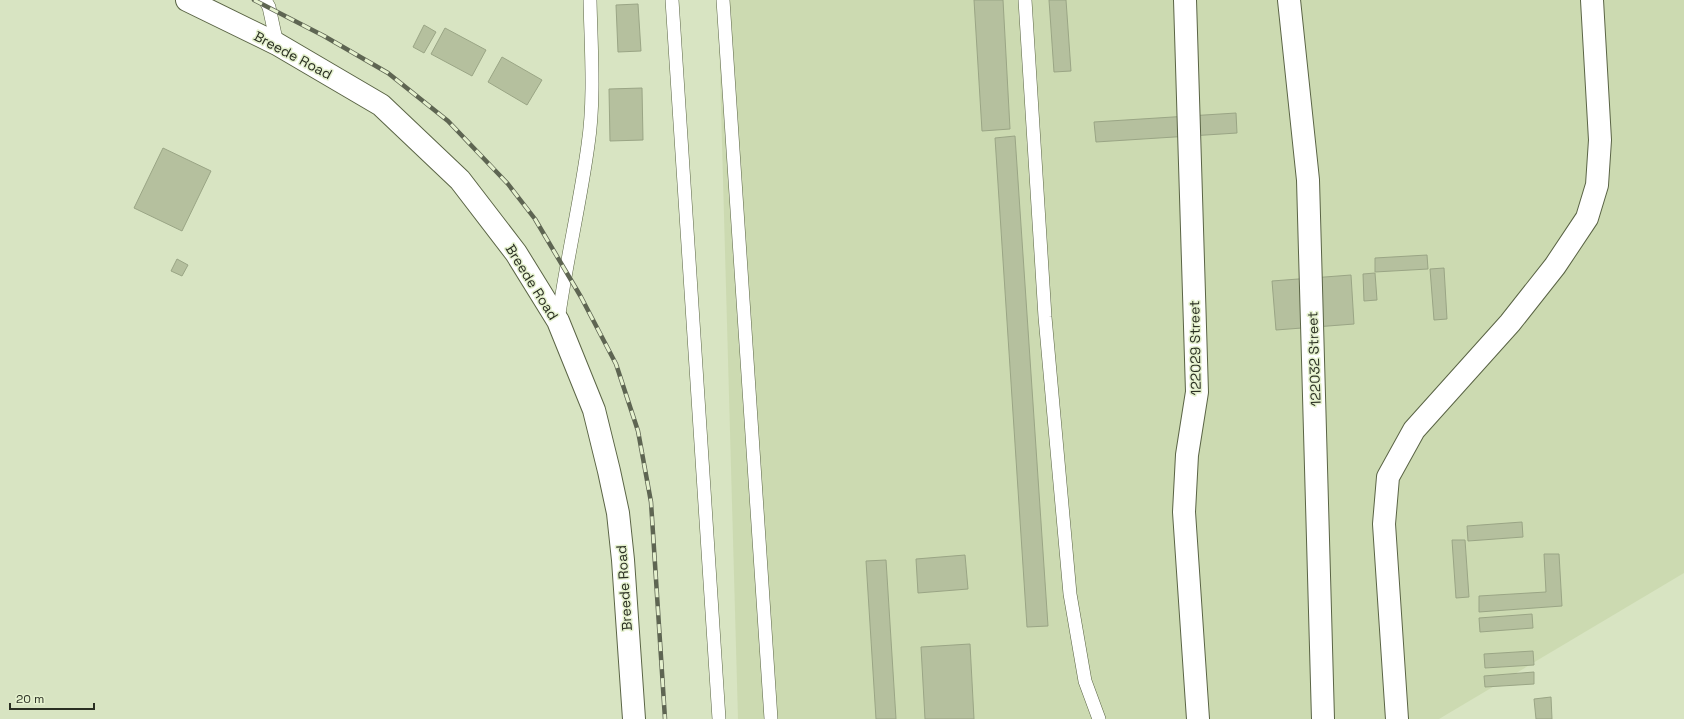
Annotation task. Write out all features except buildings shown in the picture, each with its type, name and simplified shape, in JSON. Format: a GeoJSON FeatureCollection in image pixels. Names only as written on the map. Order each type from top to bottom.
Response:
{"type":"FeatureCollection","features":[{"type":"Feature","properties":{"kind":"street","name":"Breede Road"},"geometry":{"type":"LineString","coordinates":[[187,0],[277,44],[381,105],[460,180],[516,254],[558,321],[594,410],[618,513],[634,719]]}},
{"type":"Feature","properties":{"kind":"street","name":"122029 Street"},"geometry":{"type":"LineString","coordinates":[[1185,0],[1197,392],[1187,455],[1184,512],[1198,719]]}},
{"type":"Feature","properties":{"kind":"street","name":"122032 Street"},"geometry":{"type":"LineString","coordinates":[[1289,0],[1308,180],[1323,719]]}},
{"type":"Feature","properties":{"kind":"street"},"geometry":{"type":"LineString","coordinates":[[1397,719],[1384,524],[1388,476],[1414,430],[1510,323],[1555,266],[1587,218],[1597,185],[1600,140],[1592,0]]}},
{"type":"Feature","properties":{"kind":"lane"},"geometry":{"type":"LineString","coordinates":[[265,0],[277,44]]}},
{"type":"Feature","properties":{"kind":"lane"},"geometry":{"type":"LineString","coordinates":[[558,321],[565,272],[588,145],[592,105],[590,0]]}},
{"type":"Feature","properties":{"kind":"lane"},"geometry":{"type":"LineString","coordinates":[[672,0],[720,719]]}},
{"type":"Feature","properties":{"kind":"lane"},"geometry":{"type":"LineString","coordinates":[[723,0],[771,719]]}},
{"type":"Feature","properties":{"kind":"lane"},"geometry":{"type":"LineString","coordinates":[[1025,0],[1045,317],[1070,594],[1085,681],[1099,719]]}},
{"type":"Feature","properties":{"kind":"shaded area"},"geometry":{"type":"Polygon","coordinates":[[[718,0],[1684,0],[1684,573],[1439,719],[738,719],[718,0]]]}},
{"type":"Feature","properties":{"kind":"railway"},"geometry":{"type":"LineString","coordinates":[[254,0],[324,36],[388,73],[448,121],[508,184],[535,219],[581,297],[616,364],[638,431],[651,502],[665,719]]}}]}
